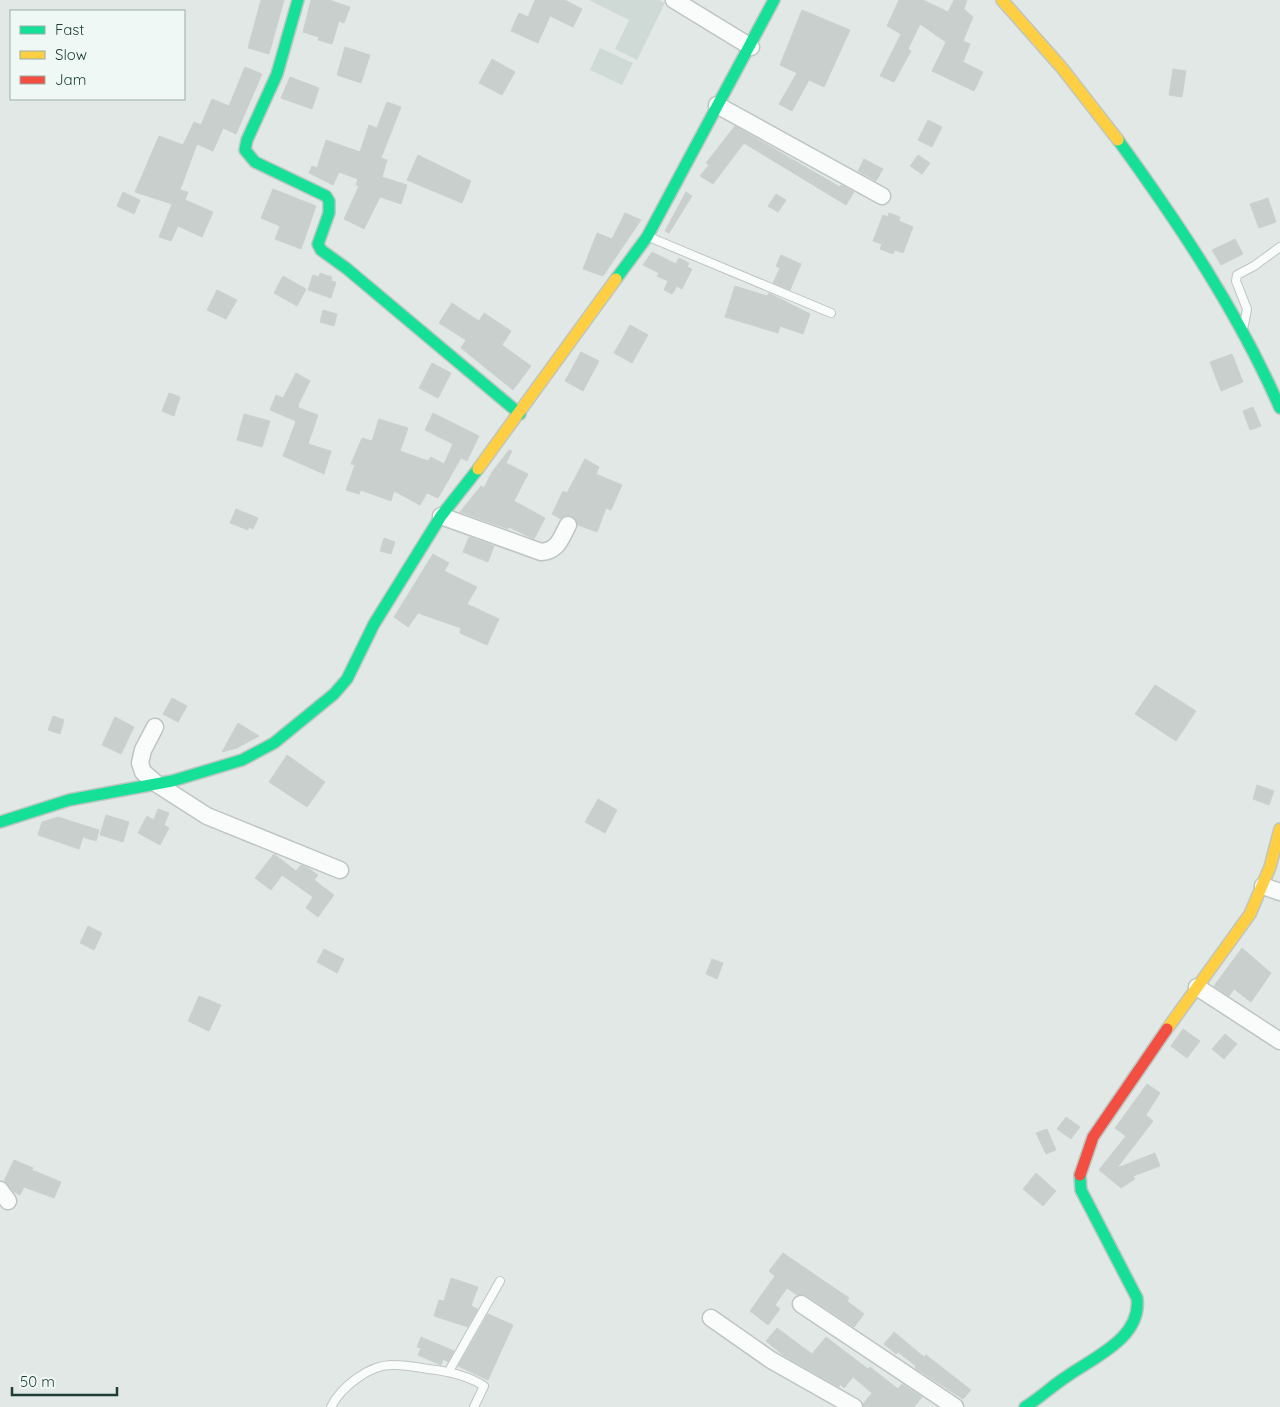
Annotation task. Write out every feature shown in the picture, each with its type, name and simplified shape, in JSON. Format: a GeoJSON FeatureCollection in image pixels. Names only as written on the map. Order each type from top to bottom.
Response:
{"type":"FeatureCollection","features":[{"type":"Feature","properties":{"kind":"street"},"geometry":{"type":"LineString","coordinates":[[298,0],[277,74],[247,140],[245,150],[255,162],[326,196],[330,204],[330,211],[318,244],[321,250],[346,268],[520,414]]}},
{"type":"Feature","properties":{"kind":"street"},"geometry":{"type":"LineString","coordinates":[[674,0],[751,46]]}},
{"type":"Feature","properties":{"kind":"street"},"geometry":{"type":"LineString","coordinates":[[0,822],[69,800],[157,784],[191,776],[242,760],[274,743],[334,694],[347,679],[374,624],[440,516],[520,414],[647,236],[751,46],[774,0]]}},
{"type":"Feature","properties":{"kind":"street"},"geometry":{"type":"LineString","coordinates":[[1002,0],[1028,28],[1125,151],[1192,246],[1243,332],[1280,408]]}},
{"type":"Feature","properties":{"kind":"street"},"geometry":{"type":"LineString","coordinates":[[717,105],[882,196]]}},
{"type":"Feature","properties":{"kind":"street"},"geometry":{"type":"LineString","coordinates":[[440,516],[541,552],[551,551],[557,546],[568,525]]}},
{"type":"Feature","properties":{"kind":"street"},"geometry":{"type":"LineString","coordinates":[[155,727],[143,750],[140,763],[143,772],[157,784],[207,816],[340,870]]}},
{"type":"Feature","properties":{"kind":"street"},"geometry":{"type":"LineString","coordinates":[[1025,1407],[1113,1345],[1130,1329],[1138,1315],[1137,1298],[1081,1190],[1079,1178],[1088,1145],[1250,914],[1264,886],[1280,829]]}},
{"type":"Feature","properties":{"kind":"street"},"geometry":{"type":"LineString","coordinates":[[1264,886],[1280,892]]}},
{"type":"Feature","properties":{"kind":"street"},"geometry":{"type":"LineString","coordinates":[[1198,987],[1280,1041]]}},
{"type":"Feature","properties":{"kind":"street"},"geometry":{"type":"LineString","coordinates":[[801,1304],[954,1407]]}},
{"type":"Feature","properties":{"kind":"street"},"geometry":{"type":"LineString","coordinates":[[711,1318],[771,1360],[854,1407]]}},
{"type":"Feature","properties":{"kind":"lane"},"geometry":{"type":"LineString","coordinates":[[647,236],[831,313]]}},
{"type":"Feature","properties":{"kind":"lane"},"geometry":{"type":"LineString","coordinates":[[1243,332],[1247,309],[1236,277],[1280,246]]}},
{"type":"Feature","properties":{"kind":"lane"},"geometry":{"type":"LineString","coordinates":[[449,1371],[500,1281]]}},
{"type":"Feature","properties":{"kind":"lane"},"geometry":{"type":"LineString","coordinates":[[331,1407],[335,1399],[360,1375],[391,1364],[449,1371],[484,1386],[474,1407]]}},
{"type":"Feature","properties":{"kind":"shaded area"},"geometry":{"type":"Polygon","coordinates":[[[589,0],[659,0],[665,3],[637,60],[615,49],[629,20],[589,0]]]}},
{"type":"Feature","properties":{"kind":"shaded area"},"geometry":{"type":"Polygon","coordinates":[[[600,48],[633,63],[622,85],[590,70],[600,48]]]}},
{"type":"Feature","properties":{"kind":"building"},"geometry":{"type":"Polygon","coordinates":[[[261,0],[284,0],[269,54],[248,48],[261,0]]]}},
{"type":"Feature","properties":{"kind":"building"},"geometry":{"type":"Polygon","coordinates":[[[311,0],[329,0],[350,7],[344,23],[339,21],[332,44],[318,40],[319,37],[303,32],[311,0]]]}},
{"type":"Feature","properties":{"kind":"building"},"geometry":{"type":"Polygon","coordinates":[[[535,0],[565,0],[582,9],[573,27],[550,16],[538,43],[511,31],[519,13],[528,17],[535,0]]]}},
{"type":"Feature","properties":{"kind":"building"},"geometry":{"type":"Polygon","coordinates":[[[899,0],[923,0],[948,12],[954,0],[967,0],[964,9],[973,17],[963,41],[970,44],[963,62],[983,72],[974,91],[932,71],[946,42],[920,24],[908,49],[911,51],[894,82],[880,76],[901,34],[887,26],[899,0]]]}},
{"type":"Feature","properties":{"kind":"building"},"geometry":{"type":"Polygon","coordinates":[[[802,10],[850,30],[824,87],[809,80],[792,111],[779,104],[797,73],[780,65],[802,10]]]}},
{"type":"Feature","properties":{"kind":"building"},"geometry":{"type":"Polygon","coordinates":[[[345,47],[370,55],[361,83],[337,75],[345,47]]]}},
{"type":"Feature","properties":{"kind":"building"},"geometry":{"type":"Polygon","coordinates":[[[492,59],[515,72],[502,95],[479,83],[492,59]]]}},
{"type":"Feature","properties":{"kind":"building"},"geometry":{"type":"Polygon","coordinates":[[[245,67],[262,74],[236,134],[223,128],[213,151],[197,144],[180,190],[188,192],[185,200],[213,212],[202,237],[178,226],[171,241],[159,237],[172,204],[135,192],[159,136],[183,145],[194,122],[201,125],[212,99],[229,106],[245,67]]]}},
{"type":"Feature","properties":{"kind":"building"},"geometry":{"type":"Polygon","coordinates":[[[1173,69],[1186,71],[1182,97],[1169,95],[1173,69]]]}},
{"type":"Feature","properties":{"kind":"building"},"geometry":{"type":"Polygon","coordinates":[[[290,77],[319,88],[312,109],[281,98],[290,77]]]}},
{"type":"Feature","properties":{"kind":"building"},"geometry":{"type":"Polygon","coordinates":[[[387,102],[401,107],[381,158],[387,160],[382,177],[407,185],[401,204],[380,197],[364,229],[344,219],[359,186],[356,185],[358,179],[339,172],[333,185],[309,173],[312,166],[317,168],[326,140],[360,152],[369,125],[377,128],[387,102]]]}},
{"type":"Feature","properties":{"kind":"building"},"geometry":{"type":"Polygon","coordinates":[[[928,120],[942,127],[932,147],[918,140],[928,120]]]}},
{"type":"Feature","properties":{"kind":"building"},"geometry":{"type":"Polygon","coordinates":[[[735,126],[840,187],[841,185],[854,192],[846,205],[744,143],[713,184],[700,176],[709,165],[706,163],[735,126]]]}},
{"type":"Feature","properties":{"kind":"building"},"geometry":{"type":"Polygon","coordinates":[[[418,155],[471,181],[462,203],[407,180],[418,155]]]}},
{"type":"Feature","properties":{"kind":"building"},"geometry":{"type":"Polygon","coordinates":[[[918,155],[930,163],[922,174],[910,166],[918,155]]]}},
{"type":"Feature","properties":{"kind":"building"},"geometry":{"type":"Polygon","coordinates":[[[864,159],[883,169],[876,181],[858,171],[864,159]]]}},
{"type":"Feature","properties":{"kind":"building"},"geometry":{"type":"Polygon","coordinates":[[[273,189],[316,206],[301,249],[275,239],[280,226],[261,218],[273,189]]]}},
{"type":"Feature","properties":{"kind":"building"},"geometry":{"type":"Polygon","coordinates":[[[123,192],[140,200],[134,214],[117,206],[123,192]]]}},
{"type":"Feature","properties":{"kind":"building"},"geometry":{"type":"Polygon","coordinates":[[[686,192],[692,196],[669,233],[665,231],[686,192]]]}},
{"type":"Feature","properties":{"kind":"building"},"geometry":{"type":"Polygon","coordinates":[[[776,194],[786,200],[778,212],[768,206],[776,194]]]}},
{"type":"Feature","properties":{"kind":"building"},"geometry":{"type":"Polygon","coordinates":[[[1268,198],[1276,222],[1259,228],[1250,204],[1268,198]]]}},
{"type":"Feature","properties":{"kind":"building"},"geometry":{"type":"Polygon","coordinates":[[[625,213],[641,220],[603,276],[583,269],[597,233],[612,239],[625,213]]]}},
{"type":"Feature","properties":{"kind":"building"},"geometry":{"type":"Polygon","coordinates":[[[889,213],[900,217],[899,221],[913,227],[903,253],[895,250],[893,254],[880,249],[882,244],[873,241],[883,215],[888,217],[889,213]]]}},
{"type":"Feature","properties":{"kind":"building"},"geometry":{"type":"Polygon","coordinates":[[[1235,239],[1243,254],[1221,265],[1212,250],[1235,239]]]}},
{"type":"Feature","properties":{"kind":"building"},"geometry":{"type":"Polygon","coordinates":[[[652,252],[676,264],[679,258],[689,263],[687,267],[692,269],[682,289],[677,286],[672,294],[664,290],[668,281],[657,276],[659,273],[643,265],[652,252]]]}},
{"type":"Feature","properties":{"kind":"building"},"geometry":{"type":"Polygon","coordinates":[[[781,255],[801,264],[790,290],[773,283],[780,268],[776,266],[781,255]]]}},
{"type":"Feature","properties":{"kind":"building"},"geometry":{"type":"Polygon","coordinates":[[[320,273],[332,277],[331,281],[336,282],[331,298],[308,290],[313,275],[319,277],[320,273]]]}},
{"type":"Feature","properties":{"kind":"building"},"geometry":{"type":"Polygon","coordinates":[[[283,276],[306,289],[297,306],[274,293],[283,276]]]}},
{"type":"Feature","properties":{"kind":"building"},"geometry":{"type":"Polygon","coordinates":[[[735,286],[767,296],[769,293],[810,314],[803,334],[780,326],[778,333],[725,317],[735,286]]]}},
{"type":"Feature","properties":{"kind":"building"},"geometry":{"type":"Polygon","coordinates":[[[217,290],[237,300],[226,319],[207,310],[217,290]]]}},
{"type":"Feature","properties":{"kind":"building"},"geometry":{"type":"Polygon","coordinates":[[[452,303],[479,321],[484,313],[511,331],[502,345],[531,366],[513,390],[461,348],[466,340],[439,323],[452,303]]]}},
{"type":"Feature","properties":{"kind":"building"},"geometry":{"type":"Polygon","coordinates":[[[323,310],[337,314],[334,326],[320,322],[323,310]]]}},
{"type":"Feature","properties":{"kind":"building"},"geometry":{"type":"Polygon","coordinates":[[[630,325],[648,335],[632,363],[614,353],[630,325]]]}},
{"type":"Feature","properties":{"kind":"building"},"geometry":{"type":"Polygon","coordinates":[[[581,352],[599,361],[583,391],[565,381],[581,352]]]}},
{"type":"Feature","properties":{"kind":"building"},"geometry":{"type":"Polygon","coordinates":[[[1232,354],[1243,382],[1221,391],[1210,362],[1232,354]]]}},
{"type":"Feature","properties":{"kind":"building"},"geometry":{"type":"Polygon","coordinates":[[[432,363],[451,373],[438,398],[419,388],[432,363]]]}},
{"type":"Feature","properties":{"kind":"building"},"geometry":{"type":"Polygon","coordinates":[[[296,373],[310,381],[298,405],[299,408],[318,415],[308,444],[331,451],[324,474],[283,456],[296,421],[270,410],[276,395],[283,398],[296,373]]]}},
{"type":"Feature","properties":{"kind":"building"},"geometry":{"type":"Polygon","coordinates":[[[169,393],[180,397],[174,416],[162,411],[169,393]]]}},
{"type":"Feature","properties":{"kind":"building"},"geometry":{"type":"Polygon","coordinates":[[[1253,407],[1261,426],[1250,430],[1243,411],[1253,407]]]}},
{"type":"Feature","properties":{"kind":"building"},"geometry":{"type":"Polygon","coordinates":[[[433,413],[479,436],[467,461],[461,458],[438,498],[427,493],[420,505],[394,491],[391,501],[361,490],[359,494],[346,490],[355,465],[351,464],[362,438],[372,441],[379,419],[408,428],[400,451],[428,461],[431,457],[444,464],[453,444],[425,430],[433,413]]]}},
{"type":"Feature","properties":{"kind":"building"},"geometry":{"type":"Polygon","coordinates":[[[244,414],[270,421],[262,447],[237,440],[244,414]]]}},
{"type":"Feature","properties":{"kind":"building"},"geometry":{"type":"Polygon","coordinates":[[[509,450],[512,451],[506,463],[528,474],[514,501],[545,518],[534,539],[509,527],[508,529],[460,512],[481,486],[484,488],[492,472],[509,450]]]}},
{"type":"Feature","properties":{"kind":"building"},"geometry":{"type":"Polygon","coordinates":[[[585,459],[599,467],[596,474],[622,485],[611,510],[606,508],[597,532],[578,525],[572,516],[567,515],[561,519],[552,514],[563,491],[567,493],[585,459]]]}},
{"type":"Feature","properties":{"kind":"building"},"geometry":{"type":"Polygon","coordinates":[[[236,509],[258,518],[253,529],[249,527],[248,530],[230,523],[236,509]]]}},
{"type":"Feature","properties":{"kind":"building"},"geometry":{"type":"Polygon","coordinates":[[[469,537],[494,546],[488,562],[463,552],[469,537]]]}},
{"type":"Feature","properties":{"kind":"building"},"geometry":{"type":"Polygon","coordinates":[[[384,538],[395,542],[391,554],[380,551],[384,538]]]}},
{"type":"Feature","properties":{"kind":"building"},"geometry":{"type":"Polygon","coordinates":[[[433,554],[449,563],[444,571],[477,587],[467,604],[499,619],[487,645],[460,633],[461,628],[418,613],[408,627],[394,617],[433,554]]]}},
{"type":"Feature","properties":{"kind":"building"},"geometry":{"type":"Polygon","coordinates":[[[1155,685],[1196,711],[1176,741],[1135,714],[1155,685]]]}},
{"type":"Feature","properties":{"kind":"building"},"geometry":{"type":"Polygon","coordinates":[[[172,698],[187,706],[178,722],[163,714],[172,698]]]}},
{"type":"Feature","properties":{"kind":"building"},"geometry":{"type":"Polygon","coordinates":[[[53,716],[64,720],[60,734],[48,730],[53,716]]]}},
{"type":"Feature","properties":{"kind":"building"},"geometry":{"type":"Polygon","coordinates":[[[115,717],[134,727],[121,754],[102,745],[115,717]]]}},
{"type":"Feature","properties":{"kind":"building"},"geometry":{"type":"Polygon","coordinates":[[[238,723],[259,736],[237,748],[222,752],[238,723]]]}},
{"type":"Feature","properties":{"kind":"building"},"geometry":{"type":"Polygon","coordinates":[[[287,755],[325,782],[307,807],[269,782],[287,755]]]}},
{"type":"Feature","properties":{"kind":"building"},"geometry":{"type":"Polygon","coordinates":[[[1257,785],[1274,791],[1269,805],[1253,799],[1257,785]]]}},
{"type":"Feature","properties":{"kind":"building"},"geometry":{"type":"Polygon","coordinates":[[[598,799],[617,810],[605,833],[585,822],[598,799]]]}},
{"type":"Feature","properties":{"kind":"building"},"geometry":{"type":"Polygon","coordinates":[[[158,809],[169,813],[164,825],[169,828],[160,845],[138,833],[147,816],[154,820],[158,809]]]}},
{"type":"Feature","properties":{"kind":"building"},"geometry":{"type":"Polygon","coordinates":[[[106,815],[129,822],[123,842],[100,835],[106,815]]]}},
{"type":"Feature","properties":{"kind":"building"},"geometry":{"type":"Polygon","coordinates":[[[58,817],[99,830],[96,841],[83,837],[79,849],[38,835],[42,822],[58,817]]]}},
{"type":"Feature","properties":{"kind":"building"},"geometry":{"type":"Polygon","coordinates":[[[274,854],[296,871],[301,865],[308,868],[318,875],[314,880],[334,895],[318,917],[306,908],[313,897],[282,875],[271,890],[255,878],[274,854]]]}},
{"type":"Feature","properties":{"kind":"building"},"geometry":{"type":"Polygon","coordinates":[[[88,926],[102,933],[94,950],[80,943],[88,926]]]}},
{"type":"Feature","properties":{"kind":"building"},"geometry":{"type":"Polygon","coordinates":[[[1242,948],[1271,973],[1251,1002],[1234,989],[1229,996],[1214,986],[1242,948]]]}},
{"type":"Feature","properties":{"kind":"building"},"geometry":{"type":"Polygon","coordinates":[[[324,949],[344,959],[337,973],[317,962],[324,949]]]}},
{"type":"Feature","properties":{"kind":"building"},"geometry":{"type":"Polygon","coordinates":[[[712,959],[723,963],[717,979],[706,974],[712,959]]]}},
{"type":"Feature","properties":{"kind":"building"},"geometry":{"type":"Polygon","coordinates":[[[199,996],[221,1005],[209,1031],[188,1021],[199,996]]]}},
{"type":"Feature","properties":{"kind":"building"},"geometry":{"type":"Polygon","coordinates":[[[1183,1029],[1200,1041],[1187,1058],[1171,1046],[1183,1029]]]}},
{"type":"Feature","properties":{"kind":"building"},"geometry":{"type":"Polygon","coordinates":[[[1225,1034],[1237,1044],[1224,1059],[1212,1049],[1225,1034]]]}},
{"type":"Feature","properties":{"kind":"building"},"geometry":{"type":"Polygon","coordinates":[[[1147,1084],[1160,1093],[1146,1115],[1153,1121],[1117,1168],[1155,1153],[1160,1166],[1133,1176],[1135,1179],[1121,1188],[1099,1170],[1126,1136],[1115,1128],[1147,1084]]]}},
{"type":"Feature","properties":{"kind":"building"},"geometry":{"type":"Polygon","coordinates":[[[1066,1117],[1080,1127],[1071,1139],[1057,1129],[1066,1117]]]}},
{"type":"Feature","properties":{"kind":"building"},"geometry":{"type":"Polygon","coordinates":[[[1047,1129],[1056,1150],[1046,1154],[1036,1133],[1047,1129]]]}},
{"type":"Feature","properties":{"kind":"building"},"geometry":{"type":"Polygon","coordinates":[[[14,1160],[61,1182],[54,1198],[24,1187],[20,1195],[14,1192],[4,1181],[14,1160]]]}},
{"type":"Feature","properties":{"kind":"building"},"geometry":{"type":"Polygon","coordinates":[[[1036,1173],[1056,1191],[1043,1206],[1023,1189],[1036,1173]]]}},
{"type":"Feature","properties":{"kind":"building"},"geometry":{"type":"Polygon","coordinates":[[[783,1253],[849,1298],[847,1301],[864,1314],[854,1327],[807,1296],[797,1295],[787,1288],[775,1305],[780,1309],[768,1325],[750,1311],[775,1276],[769,1271],[783,1253]]]}},
{"type":"Feature","properties":{"kind":"building"},"geometry":{"type":"Polygon","coordinates":[[[451,1278],[478,1287],[471,1306],[478,1309],[468,1327],[434,1316],[439,1300],[444,1301],[451,1278]]]}},
{"type":"Feature","properties":{"kind":"building"},"geometry":{"type":"Polygon","coordinates":[[[488,1314],[513,1325],[488,1380],[458,1366],[488,1314]]]}},
{"type":"Feature","properties":{"kind":"building"},"geometry":{"type":"Polygon","coordinates":[[[777,1328],[812,1354],[826,1337],[898,1389],[902,1384],[922,1397],[914,1407],[864,1407],[863,1404],[872,1393],[853,1377],[844,1388],[840,1384],[839,1387],[784,1356],[766,1341],[777,1328]]]}},
{"type":"Feature","properties":{"kind":"building"},"geometry":{"type":"Polygon","coordinates":[[[894,1332],[924,1357],[926,1355],[971,1390],[963,1399],[915,1368],[916,1366],[898,1352],[896,1354],[884,1344],[894,1332]]]}},
{"type":"Feature","properties":{"kind":"building"},"geometry":{"type":"Polygon","coordinates":[[[421,1337],[454,1351],[448,1362],[443,1359],[441,1365],[418,1355],[421,1348],[417,1347],[421,1337]]]}},
{"type":"Feature","properties":{"kind":"traffic: fast"},"geometry":{"type":"LineString","coordinates":[[298,0],[277,74],[247,140],[245,150],[255,162],[326,196],[329,201],[329,213],[318,244],[321,250],[346,268],[520,414]]}},
{"type":"Feature","properties":{"kind":"traffic: fast"},"geometry":{"type":"LineString","coordinates":[[616,279],[647,237],[774,0]]}},
{"type":"Feature","properties":{"kind":"traffic: fast"},"geometry":{"type":"LineString","coordinates":[[1118,140],[1206,269],[1246,337],[1280,408]]}},
{"type":"Feature","properties":{"kind":"traffic: fast"},"geometry":{"type":"LineString","coordinates":[[0,822],[69,800],[172,781],[242,760],[274,743],[334,694],[347,679],[374,624],[441,516],[478,469]]}},
{"type":"Feature","properties":{"kind":"traffic: fast"},"geometry":{"type":"LineString","coordinates":[[1025,1407],[1114,1345],[1132,1324],[1137,1312],[1137,1298],[1081,1190],[1080,1175]]}},
{"type":"Feature","properties":{"kind":"traffic: slow"},"geometry":{"type":"LineString","coordinates":[[1002,0],[1062,68],[1118,140]]}},
{"type":"Feature","properties":{"kind":"traffic: slow"},"geometry":{"type":"LineString","coordinates":[[478,469],[616,279]]}},
{"type":"Feature","properties":{"kind":"traffic: slow"},"geometry":{"type":"LineString","coordinates":[[1167,1029],[1250,914],[1270,867],[1280,829]]}},
{"type":"Feature","properties":{"kind":"traffic: jam"},"geometry":{"type":"LineString","coordinates":[[1080,1175],[1093,1137],[1167,1029]]}}]}
